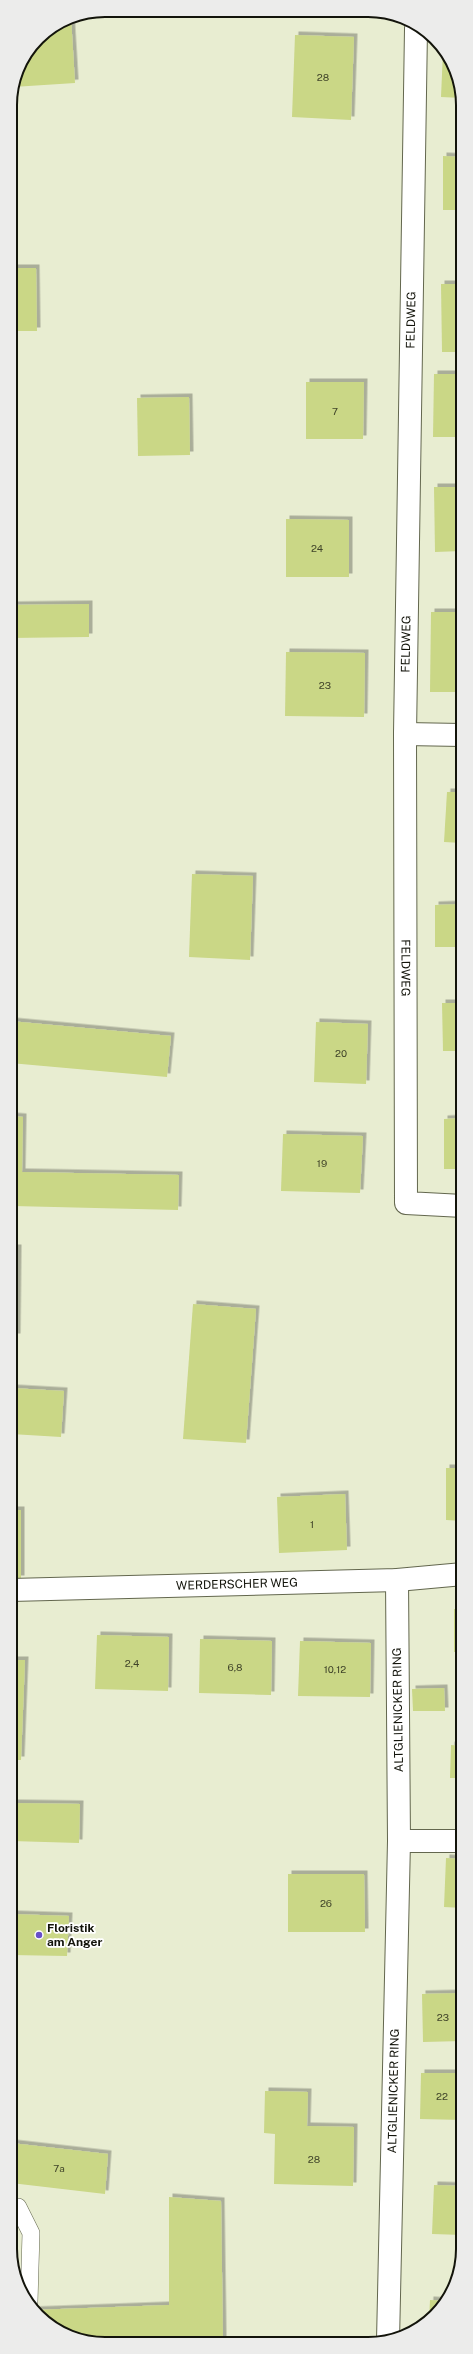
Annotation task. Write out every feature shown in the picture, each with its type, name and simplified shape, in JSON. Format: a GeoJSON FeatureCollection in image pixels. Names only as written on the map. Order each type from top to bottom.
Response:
{"type":"FeatureCollection","features":[{"type":"Feature","properties":{"kind":"street","name":"FELDWEG"},"geometry":{"type":"LineString","coordinates":[[416,31],[405,734],[406,1203],[456,1206]]}},
{"type":"Feature","properties":{"kind":"street"},"geometry":{"type":"LineString","coordinates":[[405,734],[456,735]]}},
{"type":"Feature","properties":{"kind":"street","name":"WERDERSCHER WEG"},"geometry":{"type":"LineString","coordinates":[[17,1590],[397,1580],[456,1575]]}},
{"type":"Feature","properties":{"kind":"street","name":"ALTGLIENICKER RING"},"geometry":{"type":"LineString","coordinates":[[388,2334],[399,1841],[397,1580]]}},
{"type":"Feature","properties":{"kind":"street"},"geometry":{"type":"LineString","coordinates":[[399,1841],[456,1841]]}},
{"type":"Feature","properties":{"kind":"lane"},"geometry":{"type":"LineString","coordinates":[[17,2207],[31,2232],[29,2293]]}},
{"type":"Feature","properties":{"kind":"building"},"geometry":{"type":"Polygon","coordinates":[[[71,24],[75,83],[19,87],[24,71],[39,47],[51,35],[71,24]]]}},
{"type":"Feature","properties":{"kind":"building"},"geometry":{"type":"Polygon","coordinates":[[[295,35],[354,37],[351,120],[292,117],[295,35]]]}},
{"type":"Feature","properties":{"kind":"building"},"geometry":{"type":"Polygon","coordinates":[[[443,59],[453,82],[455,98],[441,97],[443,59]]]}},
{"type":"Feature","properties":{"kind":"building"},"geometry":{"type":"Polygon","coordinates":[[[443,156],[456,157],[456,210],[443,210],[443,156]]]}},
{"type":"Feature","properties":{"kind":"building"},"geometry":{"type":"Polygon","coordinates":[[[17,268],[36,268],[37,331],[17,331],[17,268]]]}},
{"type":"Feature","properties":{"kind":"building"},"geometry":{"type":"Polygon","coordinates":[[[441,284],[456,284],[456,352],[442,352],[441,284]]]}},
{"type":"Feature","properties":{"kind":"building"},"geometry":{"type":"Polygon","coordinates":[[[434,374],[456,374],[456,437],[433,437],[434,374]]]}},
{"type":"Feature","properties":{"kind":"building"},"geometry":{"type":"Polygon","coordinates":[[[306,382],[364,382],[363,439],[306,439],[306,382]]]}},
{"type":"Feature","properties":{"kind":"building"},"geometry":{"type":"Polygon","coordinates":[[[189,397],[190,455],[138,456],[137,398],[189,397]]]}},
{"type":"Feature","properties":{"kind":"building"},"geometry":{"type":"Polygon","coordinates":[[[434,487],[456,487],[456,551],[435,552],[434,487]]]}},
{"type":"Feature","properties":{"kind":"building"},"geometry":{"type":"Polygon","coordinates":[[[286,519],[349,520],[349,577],[286,577],[286,519]]]}},
{"type":"Feature","properties":{"kind":"building"},"geometry":{"type":"Polygon","coordinates":[[[89,604],[89,637],[17,638],[17,605],[89,604]]]}},
{"type":"Feature","properties":{"kind":"building"},"geometry":{"type":"Polygon","coordinates":[[[431,612],[456,612],[456,692],[430,692],[431,612]]]}},
{"type":"Feature","properties":{"kind":"building"},"geometry":{"type":"Polygon","coordinates":[[[286,652],[365,653],[364,717],[285,716],[286,652]]]}},
{"type":"Feature","properties":{"kind":"building"},"geometry":{"type":"Polygon","coordinates":[[[447,792],[456,792],[456,843],[444,842],[447,792]]]}},
{"type":"Feature","properties":{"kind":"building"},"geometry":{"type":"Polygon","coordinates":[[[192,874],[253,876],[250,960],[189,957],[192,874]]]}},
{"type":"Feature","properties":{"kind":"building"},"geometry":{"type":"Polygon","coordinates":[[[456,904],[456,947],[435,947],[435,905],[456,904]]]}},
{"type":"Feature","properties":{"kind":"building"},"geometry":{"type":"Polygon","coordinates":[[[442,1003],[456,1003],[456,1051],[443,1051],[442,1003]]]}},
{"type":"Feature","properties":{"kind":"building"},"geometry":{"type":"Polygon","coordinates":[[[17,1022],[171,1036],[167,1077],[17,1064],[17,1022]]]}},
{"type":"Feature","properties":{"kind":"building"},"geometry":{"type":"Polygon","coordinates":[[[316,1022],[368,1024],[366,1084],[314,1082],[316,1022]]]}},
{"type":"Feature","properties":{"kind":"building"},"geometry":{"type":"Polygon","coordinates":[[[17,1117],[23,1117],[22,1172],[179,1175],[178,1210],[17,1206],[17,1117]]]}},
{"type":"Feature","properties":{"kind":"building"},"geometry":{"type":"Polygon","coordinates":[[[456,1118],[456,1169],[444,1169],[444,1119],[456,1118]]]}},
{"type":"Feature","properties":{"kind":"building"},"geometry":{"type":"Polygon","coordinates":[[[283,1134],[363,1136],[360,1193],[281,1191],[283,1134]]]}},
{"type":"Feature","properties":{"kind":"building"},"geometry":{"type":"Polygon","coordinates":[[[17,1248],[18,1248],[17,1337],[17,1248]]]}},
{"type":"Feature","properties":{"kind":"building"},"geometry":{"type":"Polygon","coordinates":[[[193,1304],[256,1309],[246,1443],[183,1439],[193,1304]]]}},
{"type":"Feature","properties":{"kind":"building"},"geometry":{"type":"Polygon","coordinates":[[[17,1388],[64,1391],[61,1437],[17,1434],[17,1388]]]}},
{"type":"Feature","properties":{"kind":"building"},"geometry":{"type":"Polygon","coordinates":[[[446,1468],[456,1468],[456,1521],[446,1520],[446,1468]]]}},
{"type":"Feature","properties":{"kind":"building"},"geometry":{"type":"Polygon","coordinates":[[[345,1494],[347,1550],[279,1553],[277,1497],[345,1494]]]}},
{"type":"Feature","properties":{"kind":"building"},"geometry":{"type":"Polygon","coordinates":[[[17,1510],[21,1510],[21,1579],[17,1579],[17,1510]]]}},
{"type":"Feature","properties":{"kind":"building"},"geometry":{"type":"Polygon","coordinates":[[[454,1609],[456,1609],[456,1652],[454,1652],[454,1609]]]}},
{"type":"Feature","properties":{"kind":"building"},"geometry":{"type":"Polygon","coordinates":[[[97,1635],[169,1637],[168,1691],[95,1689],[97,1635]]]}},
{"type":"Feature","properties":{"kind":"building"},"geometry":{"type":"Polygon","coordinates":[[[200,1639],[272,1641],[271,1695],[199,1693],[200,1639]]]}},
{"type":"Feature","properties":{"kind":"building"},"geometry":{"type":"Polygon","coordinates":[[[300,1641],[371,1643],[370,1697],[298,1696],[300,1641]]]}},
{"type":"Feature","properties":{"kind":"building"},"geometry":{"type":"Polygon","coordinates":[[[17,1660],[25,1660],[21,1760],[17,1760],[17,1660]]]}},
{"type":"Feature","properties":{"kind":"building"},"geometry":{"type":"Polygon","coordinates":[[[444,1688],[445,1711],[413,1711],[412,1689],[444,1688]]]}},
{"type":"Feature","properties":{"kind":"building"},"geometry":{"type":"Polygon","coordinates":[[[451,1745],[456,1745],[456,1778],[450,1778],[451,1745]]]}},
{"type":"Feature","properties":{"kind":"building"},"geometry":{"type":"Polygon","coordinates":[[[17,1803],[80,1804],[79,1843],[17,1841],[17,1803]]]}},
{"type":"Feature","properties":{"kind":"building"},"geometry":{"type":"Polygon","coordinates":[[[446,1858],[456,1859],[456,1908],[444,1907],[446,1858]]]}},
{"type":"Feature","properties":{"kind":"building"},"geometry":{"type":"Polygon","coordinates":[[[288,1874],[364,1874],[365,1932],[288,1932],[288,1874]]]}},
{"type":"Feature","properties":{"kind":"building","name":"Floristik am Anger"},"geometry":{"type":"Polygon","coordinates":[[[17,1914],[69,1916],[67,1956],[17,1955],[17,1914]]]}},
{"type":"Feature","properties":{"kind":"building"},"geometry":{"type":"Polygon","coordinates":[[[456,1993],[456,2041],[423,2042],[422,1994],[456,1993]]]}},
{"type":"Feature","properties":{"kind":"building"},"geometry":{"type":"Polygon","coordinates":[[[421,2073],[456,2073],[456,2120],[420,2119],[421,2073]]]}},
{"type":"Feature","properties":{"kind":"building"},"geometry":{"type":"Polygon","coordinates":[[[265,2091],[308,2092],[307,2126],[354,2127],[353,2186],[274,2184],[275,2134],[264,2133],[265,2091]]]}},
{"type":"Feature","properties":{"kind":"building"},"geometry":{"type":"Polygon","coordinates":[[[17,2144],[108,2154],[105,2194],[17,2184],[17,2144]]]}},
{"type":"Feature","properties":{"kind":"building"},"geometry":{"type":"Polygon","coordinates":[[[434,2185],[456,2186],[456,2235],[432,2234],[434,2185]]]}},
{"type":"Feature","properties":{"kind":"building"},"geometry":{"type":"Polygon","coordinates":[[[169,2197],[221,2201],[223,2337],[93,2336],[71,2330],[61,2325],[51,2319],[42,2310],[169,2305],[169,2197]]]}},
{"type":"Feature","properties":{"kind":"building"},"geometry":{"type":"Polygon","coordinates":[[[430,2300],[439,2301],[434,2307],[429,2312],[430,2300]]]}},
{"type":"Feature","properties":{"kind":"place","name":"Floristik am Anger"},"geometry":{"type":"Point","coordinates":[39,1935]}}]}
